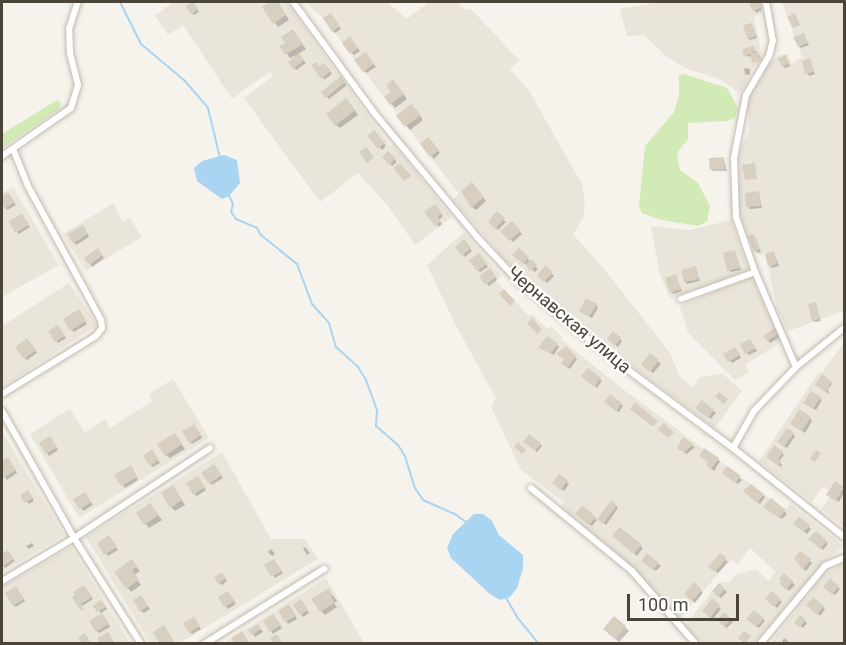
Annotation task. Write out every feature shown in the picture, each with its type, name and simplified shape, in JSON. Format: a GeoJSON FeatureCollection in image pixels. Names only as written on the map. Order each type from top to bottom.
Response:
{"type":"FeatureCollection","features":[{"type":"Feature","properties":{"kind":"street"},"geometry":{"type":"LineString","coordinates":[[2,156],[71,108],[78,85],[70,53],[69,29],[78,2]]}},
{"type":"Feature","properties":{"kind":"street","name":"Чернавская улица"},"geometry":{"type":"LineString","coordinates":[[293,2],[375,114],[477,237],[521,284],[604,352],[733,448],[844,537]]}},
{"type":"Feature","properties":{"kind":"street"},"geometry":{"type":"LineString","coordinates":[[766,2],[772,40],[769,56],[746,94],[734,158],[736,217],[755,272],[796,367]]}},
{"type":"Feature","properties":{"kind":"street"},"geometry":{"type":"LineString","coordinates":[[2,394],[96,336],[102,328],[101,320],[28,186],[13,148]]}},
{"type":"Feature","properties":{"kind":"street"},"geometry":{"type":"LineString","coordinates":[[681,299],[755,272]]}},
{"type":"Feature","properties":{"kind":"street"},"geometry":{"type":"LineString","coordinates":[[733,448],[754,411],[796,367],[844,328]]}},
{"type":"Feature","properties":{"kind":"street"},"geometry":{"type":"LineString","coordinates":[[2,411],[74,537],[141,644]]}},
{"type":"Feature","properties":{"kind":"street"},"geometry":{"type":"LineString","coordinates":[[2,581],[210,448]]}},
{"type":"Feature","properties":{"kind":"street"},"geometry":{"type":"LineString","coordinates":[[531,488],[632,571],[696,644]]}},
{"type":"Feature","properties":{"kind":"street"},"geometry":{"type":"LineString","coordinates":[[760,644],[825,566],[844,558]]}},
{"type":"Feature","properties":{"kind":"street"},"geometry":{"type":"LineString","coordinates":[[204,644],[324,569]]}},
{"type":"Feature","properties":{"kind":"shaded area"},"geometry":{"type":"Polygon","coordinates":[[[173,2],[286,2],[390,146],[393,144],[452,217],[415,245],[388,206],[358,173],[320,202],[244,98],[273,76],[269,72],[232,99],[183,25],[168,35],[155,16],[173,2]]]}},
{"type":"Feature","properties":{"kind":"shaded area"},"geometry":{"type":"Polygon","coordinates":[[[305,2],[387,2],[407,19],[429,2],[457,2],[466,10],[470,8],[519,60],[510,70],[528,89],[583,186],[585,208],[583,218],[573,234],[605,270],[670,353],[680,377],[692,387],[700,377],[723,374],[742,391],[715,428],[557,309],[519,270],[516,272],[453,199],[459,194],[323,18],[305,2]]]}},
{"type":"Feature","properties":{"kind":"shaded area"},"geometry":{"type":"Polygon","coordinates":[[[661,2],[760,2],[762,14],[754,17],[763,62],[754,66],[742,91],[738,92],[719,79],[685,68],[666,56],[644,35],[627,36],[620,9],[661,2]]]}},
{"type":"Feature","properties":{"kind":"shaded area"},"geometry":{"type":"Polygon","coordinates":[[[782,2],[844,2],[844,311],[788,331],[777,308],[765,254],[760,256],[757,251],[754,252],[741,219],[738,202],[740,150],[749,132],[748,100],[754,83],[762,78],[763,70],[779,55],[787,54],[792,64],[802,57],[782,2]]]}},
{"type":"Feature","properties":{"kind":"shaded area"},"geometry":{"type":"Polygon","coordinates":[[[13,187],[59,265],[2,297],[2,193],[13,187]]]}},
{"type":"Feature","properties":{"kind":"shaded area"},"geometry":{"type":"Polygon","coordinates":[[[113,203],[123,222],[130,218],[142,237],[86,271],[63,234],[113,203]]]}},
{"type":"Feature","properties":{"kind":"shaded area"},"geometry":{"type":"Polygon","coordinates":[[[731,220],[748,270],[670,299],[659,272],[651,226],[690,230],[731,220]]]}},
{"type":"Feature","properties":{"kind":"shaded area"},"geometry":{"type":"Polygon","coordinates":[[[464,232],[501,275],[496,281],[529,316],[532,314],[547,329],[551,326],[562,337],[561,339],[615,383],[785,510],[790,504],[844,546],[826,560],[754,643],[703,643],[684,626],[719,583],[731,581],[735,575],[756,569],[769,581],[775,571],[750,548],[738,565],[731,559],[678,621],[635,569],[562,507],[564,502],[521,470],[491,407],[496,398],[455,324],[427,265],[464,232]]]}},
{"type":"Feature","properties":{"kind":"shaded area"},"geometry":{"type":"Polygon","coordinates":[[[751,277],[782,341],[745,365],[749,373],[735,380],[688,333],[680,306],[751,277]]]}},
{"type":"Feature","properties":{"kind":"shaded area"},"geometry":{"type":"Polygon","coordinates":[[[69,283],[97,325],[2,387],[2,326],[69,283]]]}},
{"type":"Feature","properties":{"kind":"shaded area"},"geometry":{"type":"Polygon","coordinates":[[[844,342],[844,527],[822,509],[829,497],[829,490],[822,487],[812,502],[759,461],[819,372],[822,373],[844,342]]]}},
{"type":"Feature","properties":{"kind":"shaded area"},"geometry":{"type":"Polygon","coordinates":[[[173,379],[209,438],[79,518],[30,434],[70,409],[85,433],[105,419],[110,428],[152,401],[149,394],[173,379]]]}},
{"type":"Feature","properties":{"kind":"shaded area"},"geometry":{"type":"Polygon","coordinates":[[[2,431],[64,535],[2,572],[2,431]]]}},
{"type":"Feature","properties":{"kind":"shaded area"},"geometry":{"type":"Polygon","coordinates":[[[222,452],[271,539],[305,539],[318,559],[180,643],[150,643],[86,537],[222,452]]]}},
{"type":"Feature","properties":{"kind":"shaded area"},"geometry":{"type":"Polygon","coordinates":[[[71,547],[130,643],[3,644],[2,587],[71,547]]]}},
{"type":"Feature","properties":{"kind":"shaded area"},"geometry":{"type":"Polygon","coordinates":[[[844,562],[844,643],[770,644],[823,576],[844,562]]]}},
{"type":"Feature","properties":{"kind":"shaded area"},"geometry":{"type":"Polygon","coordinates":[[[326,578],[364,643],[222,644],[326,578]]]}},
{"type":"Feature","properties":{"kind":"green space"},"geometry":{"type":"Polygon","coordinates":[[[684,74],[727,88],[738,108],[735,117],[727,121],[688,123],[688,139],[677,153],[680,170],[698,183],[710,206],[707,222],[698,226],[662,220],[642,213],[639,206],[645,146],[674,112],[679,96],[679,75],[684,74]]]}},
{"type":"Feature","properties":{"kind":"green space"},"geometry":{"type":"Polygon","coordinates":[[[57,100],[61,102],[59,109],[2,148],[2,134],[57,100]]]}},
{"type":"Feature","properties":{"kind":"water"},"geometry":{"type":"Polygon","coordinates":[[[224,155],[237,160],[240,183],[229,196],[222,199],[197,181],[194,168],[202,161],[224,155]]]}},
{"type":"Feature","properties":{"kind":"water"},"geometry":{"type":"Polygon","coordinates":[[[474,514],[483,514],[492,521],[499,535],[523,555],[523,569],[517,588],[510,597],[500,600],[490,594],[451,558],[447,548],[453,534],[474,514]]]}},
{"type":"Feature","properties":{"kind":"building"},"geometry":{"type":"Polygon","coordinates":[[[193,2],[198,9],[191,14],[185,6],[193,2]]]}},
{"type":"Feature","properties":{"kind":"building"},"geometry":{"type":"Polygon","coordinates":[[[270,2],[277,2],[286,15],[273,24],[262,7],[270,2]]]}},
{"type":"Feature","properties":{"kind":"building"},"geometry":{"type":"Polygon","coordinates":[[[749,2],[759,2],[761,8],[752,11],[749,2]]]}},
{"type":"Feature","properties":{"kind":"building"},"geometry":{"type":"Polygon","coordinates":[[[331,13],[340,26],[332,32],[323,18],[331,13]]]}},
{"type":"Feature","properties":{"kind":"building"},"geometry":{"type":"Polygon","coordinates":[[[795,13],[800,25],[793,28],[787,17],[795,13]]]}},
{"type":"Feature","properties":{"kind":"building"},"geometry":{"type":"Polygon","coordinates":[[[752,23],[756,36],[747,39],[743,25],[752,23]]]}},
{"type":"Feature","properties":{"kind":"building"},"geometry":{"type":"Polygon","coordinates":[[[293,29],[303,44],[285,55],[279,46],[285,43],[281,37],[293,29]]]}},
{"type":"Feature","properties":{"kind":"building"},"geometry":{"type":"Polygon","coordinates":[[[804,33],[808,43],[798,47],[793,37],[804,33]]]}},
{"type":"Feature","properties":{"kind":"building"},"geometry":{"type":"Polygon","coordinates":[[[350,36],[358,48],[350,54],[342,43],[350,36]]]}},
{"type":"Feature","properties":{"kind":"building"},"geometry":{"type":"Polygon","coordinates":[[[754,46],[755,51],[744,57],[742,49],[754,46]]]}},
{"type":"Feature","properties":{"kind":"building"},"geometry":{"type":"Polygon","coordinates":[[[366,52],[374,64],[363,72],[354,60],[366,52]]]}},
{"type":"Feature","properties":{"kind":"building"},"geometry":{"type":"Polygon","coordinates":[[[758,52],[761,61],[752,63],[750,53],[758,52]]]}},
{"type":"Feature","properties":{"kind":"building"},"geometry":{"type":"Polygon","coordinates":[[[299,53],[304,60],[293,69],[288,62],[299,53]]]}},
{"type":"Feature","properties":{"kind":"building"},"geometry":{"type":"Polygon","coordinates":[[[786,55],[789,64],[782,67],[778,58],[786,55]]]}},
{"type":"Feature","properties":{"kind":"building"},"geometry":{"type":"Polygon","coordinates":[[[810,58],[814,72],[805,74],[802,61],[810,58]]]}},
{"type":"Feature","properties":{"kind":"building"},"geometry":{"type":"Polygon","coordinates":[[[316,62],[319,66],[324,63],[331,71],[321,79],[311,65],[316,62]]]}},
{"type":"Feature","properties":{"kind":"building"},"geometry":{"type":"Polygon","coordinates":[[[341,76],[345,82],[326,98],[321,92],[341,76]]]}},
{"type":"Feature","properties":{"kind":"building"},"geometry":{"type":"Polygon","coordinates":[[[393,79],[404,94],[390,105],[384,97],[391,92],[386,85],[393,79]]]}},
{"type":"Feature","properties":{"kind":"building"},"geometry":{"type":"Polygon","coordinates":[[[346,98],[355,110],[335,126],[326,114],[346,98]]]}},
{"type":"Feature","properties":{"kind":"building"},"geometry":{"type":"Polygon","coordinates":[[[411,104],[421,115],[405,127],[396,116],[411,104]]]}},
{"type":"Feature","properties":{"kind":"building"},"geometry":{"type":"Polygon","coordinates":[[[374,130],[385,143],[378,149],[367,136],[374,130]]]}},
{"type":"Feature","properties":{"kind":"building"},"geometry":{"type":"Polygon","coordinates":[[[428,137],[439,150],[430,157],[420,144],[428,137]]]}},
{"type":"Feature","properties":{"kind":"building"},"geometry":{"type":"Polygon","coordinates":[[[366,147],[374,157],[367,163],[359,152],[366,147]]]}},
{"type":"Feature","properties":{"kind":"building"},"geometry":{"type":"Polygon","coordinates":[[[388,151],[396,158],[389,165],[382,157],[388,151]]]}},
{"type":"Feature","properties":{"kind":"building"},"geometry":{"type":"Polygon","coordinates":[[[724,157],[725,169],[710,170],[709,158],[724,157]]]}},
{"type":"Feature","properties":{"kind":"building"},"geometry":{"type":"Polygon","coordinates":[[[400,163],[411,176],[404,181],[393,168],[400,163]]]}},
{"type":"Feature","properties":{"kind":"building"},"geometry":{"type":"Polygon","coordinates":[[[755,163],[757,179],[745,180],[742,165],[755,163]]]}},
{"type":"Feature","properties":{"kind":"building"},"geometry":{"type":"Polygon","coordinates":[[[472,182],[484,197],[471,208],[461,191],[472,182]]]}},
{"type":"Feature","properties":{"kind":"building"},"geometry":{"type":"Polygon","coordinates":[[[759,191],[761,206],[746,207],[745,193],[759,191]]]}},
{"type":"Feature","properties":{"kind":"building"},"geometry":{"type":"Polygon","coordinates":[[[8,192],[15,202],[4,209],[2,196],[8,192]]]}},
{"type":"Feature","properties":{"kind":"building"},"geometry":{"type":"Polygon","coordinates":[[[435,204],[442,213],[438,217],[441,221],[435,226],[424,212],[435,204]]]}},
{"type":"Feature","properties":{"kind":"building"},"geometry":{"type":"Polygon","coordinates":[[[497,211],[505,218],[495,229],[488,222],[497,211]]]}},
{"type":"Feature","properties":{"kind":"building"},"geometry":{"type":"Polygon","coordinates":[[[22,214],[29,225],[15,233],[9,221],[22,214]]]}},
{"type":"Feature","properties":{"kind":"building"},"geometry":{"type":"Polygon","coordinates":[[[512,221],[521,231],[509,241],[500,231],[512,221]]]}},
{"type":"Feature","properties":{"kind":"building"},"geometry":{"type":"Polygon","coordinates":[[[83,225],[88,234],[73,243],[67,234],[83,225]]]}},
{"type":"Feature","properties":{"kind":"building"},"geometry":{"type":"Polygon","coordinates":[[[754,234],[760,249],[754,252],[748,236],[754,234]]]}},
{"type":"Feature","properties":{"kind":"building"},"geometry":{"type":"Polygon","coordinates":[[[464,239],[471,248],[462,256],[455,247],[464,239]]]}},
{"type":"Feature","properties":{"kind":"building"},"geometry":{"type":"Polygon","coordinates":[[[98,248],[103,255],[89,265],[84,258],[98,248]]]}},
{"type":"Feature","properties":{"kind":"building"},"geometry":{"type":"Polygon","coordinates":[[[519,248],[529,257],[523,264],[512,255],[519,248]]]}},
{"type":"Feature","properties":{"kind":"building"},"geometry":{"type":"Polygon","coordinates":[[[735,250],[740,268],[727,271],[723,253],[735,250]]]}},
{"type":"Feature","properties":{"kind":"building"},"geometry":{"type":"Polygon","coordinates":[[[774,251],[777,264],[768,266],[765,254],[774,251]]]}},
{"type":"Feature","properties":{"kind":"building"},"geometry":{"type":"Polygon","coordinates":[[[479,253],[487,264],[477,271],[469,260],[479,253]]]}},
{"type":"Feature","properties":{"kind":"building"},"geometry":{"type":"Polygon","coordinates":[[[531,259],[537,265],[531,271],[525,265],[531,259]]]}},
{"type":"Feature","properties":{"kind":"building"},"geometry":{"type":"Polygon","coordinates":[[[546,265],[553,273],[543,282],[537,275],[546,265]]]}},
{"type":"Feature","properties":{"kind":"building"},"geometry":{"type":"Polygon","coordinates":[[[696,266],[699,279],[684,282],[681,270],[696,266]]]}},
{"type":"Feature","properties":{"kind":"building"},"geometry":{"type":"Polygon","coordinates":[[[490,268],[496,277],[485,285],[479,276],[490,268]]]}},
{"type":"Feature","properties":{"kind":"building"},"geometry":{"type":"Polygon","coordinates":[[[676,274],[681,289],[670,293],[665,278],[676,274]]]}},
{"type":"Feature","properties":{"kind":"building"},"geometry":{"type":"Polygon","coordinates":[[[504,289],[515,301],[510,306],[499,294],[504,289]]]}},
{"type":"Feature","properties":{"kind":"building"},"geometry":{"type":"Polygon","coordinates":[[[586,298],[597,304],[589,317],[579,311],[586,298]]]}},
{"type":"Feature","properties":{"kind":"building"},"geometry":{"type":"Polygon","coordinates":[[[816,302],[820,319],[812,321],[808,304],[816,302]]]}},
{"type":"Feature","properties":{"kind":"building"},"geometry":{"type":"Polygon","coordinates":[[[79,309],[86,321],[70,331],[63,319],[79,309]]]}},
{"type":"Feature","properties":{"kind":"building"},"geometry":{"type":"Polygon","coordinates":[[[533,318],[542,330],[537,334],[527,323],[533,318]]]}},
{"type":"Feature","properties":{"kind":"building"},"geometry":{"type":"Polygon","coordinates":[[[58,325],[65,336],[55,342],[48,331],[58,325]]]}},
{"type":"Feature","properties":{"kind":"building"},"geometry":{"type":"Polygon","coordinates":[[[775,328],[779,334],[767,341],[763,336],[775,328]]]}},
{"type":"Feature","properties":{"kind":"building"},"geometry":{"type":"Polygon","coordinates":[[[613,331],[621,338],[615,346],[607,339],[613,331]]]}},
{"type":"Feature","properties":{"kind":"building"},"geometry":{"type":"Polygon","coordinates":[[[547,336],[558,344],[551,353],[538,348],[547,336]]]}},
{"type":"Feature","properties":{"kind":"building"},"geometry":{"type":"Polygon","coordinates":[[[27,338],[36,350],[24,359],[15,347],[27,338]]]}},
{"type":"Feature","properties":{"kind":"building"},"geometry":{"type":"Polygon","coordinates":[[[750,339],[756,348],[745,354],[740,344],[750,339]]]}},
{"type":"Feature","properties":{"kind":"building"},"geometry":{"type":"Polygon","coordinates":[[[566,346],[576,356],[567,368],[561,363],[564,359],[556,354],[566,346]]]}},
{"type":"Feature","properties":{"kind":"building"},"geometry":{"type":"Polygon","coordinates":[[[735,347],[740,355],[728,362],[723,354],[735,347]]]}},
{"type":"Feature","properties":{"kind":"building"},"geometry":{"type":"Polygon","coordinates":[[[650,353],[659,360],[650,372],[641,365],[650,353]]]}},
{"type":"Feature","properties":{"kind":"building"},"geometry":{"type":"Polygon","coordinates":[[[588,368],[601,378],[594,387],[581,376],[588,368]]]}},
{"type":"Feature","properties":{"kind":"building"},"geometry":{"type":"Polygon","coordinates":[[[822,374],[831,381],[826,393],[815,385],[822,374]]]}},
{"type":"Feature","properties":{"kind":"building"},"geometry":{"type":"Polygon","coordinates":[[[811,391],[821,397],[813,409],[803,403],[811,391]]]}},
{"type":"Feature","properties":{"kind":"building"},"geometry":{"type":"Polygon","coordinates":[[[719,392],[728,399],[724,404],[715,397],[719,392]]]}},
{"type":"Feature","properties":{"kind":"building"},"geometry":{"type":"Polygon","coordinates":[[[610,394],[622,403],[616,411],[604,402],[610,394]]]}},
{"type":"Feature","properties":{"kind":"building"},"geometry":{"type":"Polygon","coordinates":[[[702,400],[714,410],[708,418],[695,408],[702,400]]]}},
{"type":"Feature","properties":{"kind":"building"},"geometry":{"type":"Polygon","coordinates":[[[635,402],[658,421],[653,427],[630,409],[635,402]]]}},
{"type":"Feature","properties":{"kind":"building"},"geometry":{"type":"Polygon","coordinates":[[[799,409],[811,417],[802,431],[790,424],[799,409]]]}},
{"type":"Feature","properties":{"kind":"building"},"geometry":{"type":"Polygon","coordinates":[[[663,423],[674,432],[669,438],[658,430],[663,423]]]}},
{"type":"Feature","properties":{"kind":"building"},"geometry":{"type":"Polygon","coordinates":[[[194,424],[201,435],[189,443],[182,431],[194,424]]]}},
{"type":"Feature","properties":{"kind":"building"},"geometry":{"type":"Polygon","coordinates":[[[787,428],[794,433],[784,447],[777,442],[787,428]]]}},
{"type":"Feature","properties":{"kind":"building"},"geometry":{"type":"Polygon","coordinates":[[[175,433],[182,444],[165,456],[157,444],[175,433]]]}},
{"type":"Feature","properties":{"kind":"building"},"geometry":{"type":"Polygon","coordinates":[[[529,434],[541,443],[535,451],[523,442],[529,434]]]}},
{"type":"Feature","properties":{"kind":"building"},"geometry":{"type":"Polygon","coordinates":[[[50,436],[57,447],[46,454],[39,443],[50,436]]]}},
{"type":"Feature","properties":{"kind":"building"},"geometry":{"type":"Polygon","coordinates":[[[683,437],[693,444],[684,453],[677,448],[683,437]]]}},
{"type":"Feature","properties":{"kind":"building"},"geometry":{"type":"Polygon","coordinates":[[[518,442],[526,450],[522,454],[514,447],[518,442]]]}},
{"type":"Feature","properties":{"kind":"building"},"geometry":{"type":"Polygon","coordinates":[[[774,445],[783,452],[778,459],[781,461],[778,466],[766,457],[774,445]]]}},
{"type":"Feature","properties":{"kind":"building"},"geometry":{"type":"Polygon","coordinates":[[[704,448],[719,458],[711,469],[706,466],[708,462],[699,456],[704,448]]]}},
{"type":"Feature","properties":{"kind":"building"},"geometry":{"type":"Polygon","coordinates":[[[152,449],[159,460],[150,466],[143,456],[152,449]]]}},
{"type":"Feature","properties":{"kind":"building"},"geometry":{"type":"Polygon","coordinates":[[[816,450],[821,453],[815,462],[810,459],[816,450]]]}},
{"type":"Feature","properties":{"kind":"building"},"geometry":{"type":"Polygon","coordinates":[[[8,457],[16,470],[3,478],[2,461],[8,457]]]}},
{"type":"Feature","properties":{"kind":"building"},"geometry":{"type":"Polygon","coordinates":[[[214,464],[222,475],[209,484],[201,473],[214,464]]]}},
{"type":"Feature","properties":{"kind":"building"},"geometry":{"type":"Polygon","coordinates":[[[131,465],[137,477],[121,486],[114,475],[131,465]]]}},
{"type":"Feature","properties":{"kind":"building"},"geometry":{"type":"Polygon","coordinates":[[[727,466],[741,476],[735,483],[722,473],[727,466]]]}},
{"type":"Feature","properties":{"kind":"building"},"geometry":{"type":"Polygon","coordinates":[[[559,474],[568,480],[561,490],[552,483],[559,474]]]}},
{"type":"Feature","properties":{"kind":"building"},"geometry":{"type":"Polygon","coordinates":[[[198,476],[205,487],[193,495],[186,483],[198,476]]]}},
{"type":"Feature","properties":{"kind":"building"},"geometry":{"type":"Polygon","coordinates":[[[835,481],[844,487],[836,501],[826,495],[835,481]]]}},
{"type":"Feature","properties":{"kind":"building"},"geometry":{"type":"Polygon","coordinates":[[[751,484],[764,494],[757,503],[743,491],[751,484]]]}},
{"type":"Feature","properties":{"kind":"building"},"geometry":{"type":"Polygon","coordinates":[[[173,485],[182,500],[170,508],[161,493],[173,485]]]}},
{"type":"Feature","properties":{"kind":"building"},"geometry":{"type":"Polygon","coordinates":[[[28,490],[33,498],[25,503],[20,496],[28,490]]]}},
{"type":"Feature","properties":{"kind":"building"},"geometry":{"type":"Polygon","coordinates":[[[85,492],[91,502],[79,510],[73,499],[85,492]]]}},
{"type":"Feature","properties":{"kind":"building"},"geometry":{"type":"Polygon","coordinates":[[[771,498],[786,510],[779,518],[763,507],[771,498]]]}},
{"type":"Feature","properties":{"kind":"building"},"geometry":{"type":"Polygon","coordinates":[[[611,500],[617,505],[603,524],[597,519],[611,500]]]}},
{"type":"Feature","properties":{"kind":"building"},"geometry":{"type":"Polygon","coordinates":[[[150,503],[159,515],[144,525],[136,513],[150,503]]]}},
{"type":"Feature","properties":{"kind":"building"},"geometry":{"type":"Polygon","coordinates":[[[582,505],[596,517],[589,525],[575,514],[582,505]]]}},
{"type":"Feature","properties":{"kind":"building"},"geometry":{"type":"Polygon","coordinates":[[[799,517],[810,525],[804,532],[793,524],[799,517]]]}},
{"type":"Feature","properties":{"kind":"building"},"geometry":{"type":"Polygon","coordinates":[[[619,527],[642,544],[634,554],[612,536],[619,527]]]}},
{"type":"Feature","properties":{"kind":"building"},"geometry":{"type":"Polygon","coordinates":[[[816,531],[827,541],[820,549],[808,539],[816,531]]]}},
{"type":"Feature","properties":{"kind":"building"},"geometry":{"type":"Polygon","coordinates":[[[109,535],[117,547],[104,555],[97,543],[109,535]]]}},
{"type":"Feature","properties":{"kind":"building"},"geometry":{"type":"Polygon","coordinates":[[[8,550],[14,559],[2,567],[2,554],[8,550]]]}},
{"type":"Feature","properties":{"kind":"building"},"geometry":{"type":"Polygon","coordinates":[[[800,551],[811,559],[803,570],[794,558],[800,551]]]}},
{"type":"Feature","properties":{"kind":"building"},"geometry":{"type":"Polygon","coordinates":[[[647,553],[659,563],[653,570],[641,561],[647,553]]]}},
{"type":"Feature","properties":{"kind":"building"},"geometry":{"type":"Polygon","coordinates":[[[720,553],[727,558],[715,572],[708,567],[720,553]]]}},
{"type":"Feature","properties":{"kind":"building"},"geometry":{"type":"Polygon","coordinates":[[[132,559],[137,567],[132,570],[139,580],[126,589],[114,572],[132,559]]]}},
{"type":"Feature","properties":{"kind":"building"},"geometry":{"type":"Polygon","coordinates":[[[274,559],[282,571],[271,577],[264,565],[274,559]]]}},
{"type":"Feature","properties":{"kind":"building"},"geometry":{"type":"Polygon","coordinates":[[[222,572],[226,578],[218,584],[214,577],[222,572]]]}},
{"type":"Feature","properties":{"kind":"building"},"geometry":{"type":"Polygon","coordinates":[[[784,573],[793,581],[786,590],[779,583],[784,573]]]}},
{"type":"Feature","properties":{"kind":"building"},"geometry":{"type":"Polygon","coordinates":[[[830,578],[839,586],[832,594],[823,587],[830,578]]]}},
{"type":"Feature","properties":{"kind":"building"},"geometry":{"type":"Polygon","coordinates":[[[694,582],[702,590],[692,601],[684,594],[694,582]]]}},
{"type":"Feature","properties":{"kind":"building"},"geometry":{"type":"Polygon","coordinates":[[[719,583],[725,589],[718,597],[712,591],[719,583]]]}},
{"type":"Feature","properties":{"kind":"building"},"geometry":{"type":"Polygon","coordinates":[[[84,585],[92,597],[81,604],[83,607],[80,610],[72,597],[75,595],[73,592],[84,585]]]}},
{"type":"Feature","properties":{"kind":"building"},"geometry":{"type":"Polygon","coordinates":[[[16,586],[24,599],[13,606],[5,593],[16,586]]]}},
{"type":"Feature","properties":{"kind":"building"},"geometry":{"type":"Polygon","coordinates":[[[329,588],[334,603],[320,612],[311,599],[329,588]]]}},
{"type":"Feature","properties":{"kind":"building"},"geometry":{"type":"Polygon","coordinates":[[[228,591],[235,601],[224,607],[218,597],[228,591]]]}},
{"type":"Feature","properties":{"kind":"building"},"geometry":{"type":"Polygon","coordinates":[[[772,591],[781,599],[774,607],[765,599],[772,591]]]}},
{"type":"Feature","properties":{"kind":"building"},"geometry":{"type":"Polygon","coordinates":[[[141,595],[148,606],[140,612],[133,600],[141,595]]]}},
{"type":"Feature","properties":{"kind":"building"},"geometry":{"type":"Polygon","coordinates":[[[813,597],[824,606],[817,615],[806,605],[813,597]]]}},
{"type":"Feature","properties":{"kind":"building"},"geometry":{"type":"Polygon","coordinates":[[[712,598],[720,605],[710,618],[702,611],[712,598]]]}},
{"type":"Feature","properties":{"kind":"building"},"geometry":{"type":"Polygon","coordinates":[[[301,599],[308,610],[300,615],[293,605],[301,599]]]}},
{"type":"Feature","properties":{"kind":"building"},"geometry":{"type":"Polygon","coordinates":[[[101,600],[106,607],[97,612],[93,606],[101,600]]]}},
{"type":"Feature","properties":{"kind":"building"},"geometry":{"type":"Polygon","coordinates":[[[289,604],[296,616],[285,622],[278,611],[289,604]]]}},
{"type":"Feature","properties":{"kind":"building"},"geometry":{"type":"Polygon","coordinates":[[[754,610],[764,618],[756,627],[746,619],[754,610]]]}},
{"type":"Feature","properties":{"kind":"building"},"geometry":{"type":"Polygon","coordinates":[[[724,612],[731,619],[724,627],[717,620],[724,612]]]}},
{"type":"Feature","properties":{"kind":"building"},"geometry":{"type":"Polygon","coordinates":[[[102,613],[109,624],[96,632],[89,621],[102,613]]]}},
{"type":"Feature","properties":{"kind":"building"},"geometry":{"type":"Polygon","coordinates":[[[273,614],[281,625],[270,632],[263,621],[273,614]]]}},
{"type":"Feature","properties":{"kind":"building"},"geometry":{"type":"Polygon","coordinates":[[[800,615],[806,620],[800,627],[794,623],[800,615]]]}},
{"type":"Feature","properties":{"kind":"building"},"geometry":{"type":"Polygon","coordinates":[[[614,616],[626,626],[615,639],[603,629],[614,616]]]}},
{"type":"Feature","properties":{"kind":"building"},"geometry":{"type":"Polygon","coordinates":[[[194,617],[200,626],[189,633],[183,623],[194,617]]]}},
{"type":"Feature","properties":{"kind":"building"},"geometry":{"type":"Polygon","coordinates":[[[258,624],[261,629],[251,635],[248,630],[258,624]]]}},
{"type":"Feature","properties":{"kind":"building"},"geometry":{"type":"Polygon","coordinates":[[[164,625],[174,641],[169,644],[160,644],[153,632],[164,625]]]}},
{"type":"Feature","properties":{"kind":"building"},"geometry":{"type":"Polygon","coordinates":[[[242,631],[250,644],[235,644],[231,638],[242,631]]]}},
{"type":"Feature","properties":{"kind":"building"},"geometry":{"type":"Polygon","coordinates":[[[744,631],[751,636],[745,644],[738,638],[744,631]]]}},
{"type":"Feature","properties":{"kind":"building"},"geometry":{"type":"Polygon","coordinates":[[[108,632],[115,644],[100,644],[97,638],[108,632]]]}},
{"type":"Feature","properties":{"kind":"building"},"geometry":{"type":"Polygon","coordinates":[[[85,633],[90,641],[82,644],[78,637],[85,633]]]}},
{"type":"Feature","properties":{"kind":"building"},"geometry":{"type":"Polygon","coordinates":[[[277,634],[281,641],[274,644],[270,638],[277,634]]]}},
{"type":"Feature","properties":{"kind":"waterway"},"geometry":{"type":"LineString","coordinates":[[120,2],[141,44],[184,80],[208,108],[220,158]]}},
{"type":"Feature","properties":{"kind":"waterway"},"geometry":{"type":"LineString","coordinates":[[229,196],[233,204],[231,212],[236,219],[257,228],[261,235],[297,264],[312,304],[329,323],[336,347],[358,367],[366,380],[377,411],[376,426],[398,445],[405,456],[415,488],[423,500],[455,514],[466,522]]}},
{"type":"Feature","properties":{"kind":"waterway"},"geometry":{"type":"LineString","coordinates":[[505,596],[517,617],[539,644]]}}]}
